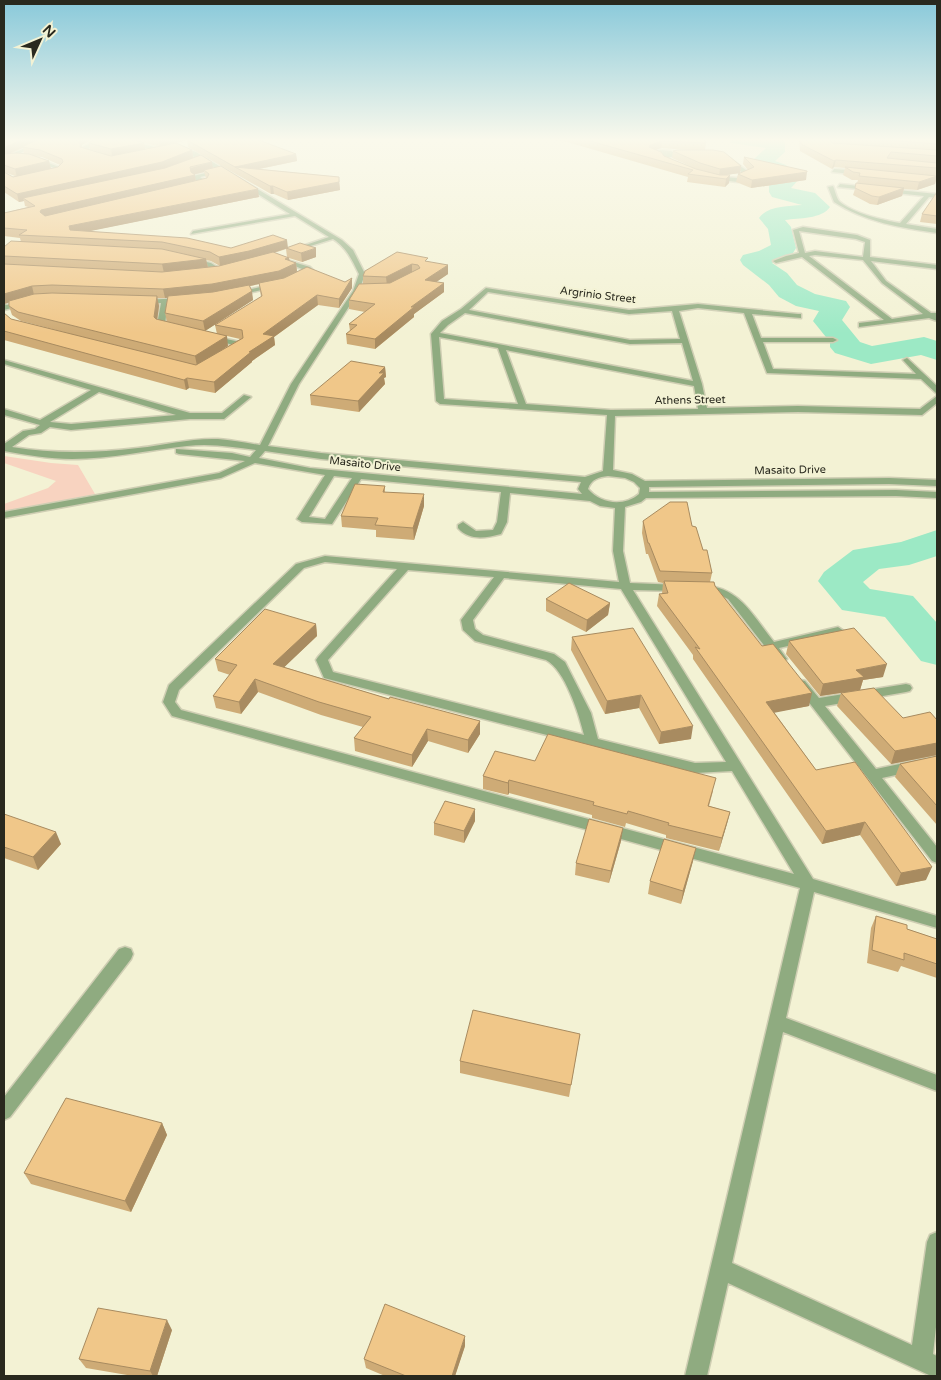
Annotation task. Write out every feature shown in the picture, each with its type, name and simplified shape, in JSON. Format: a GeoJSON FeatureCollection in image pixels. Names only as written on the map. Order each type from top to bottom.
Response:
{"type":"FeatureCollection","features":[{"type":"Feature","properties":{"kind":"street"},"geometry":{"type":"LineString","coordinates":[[4,515],[221,475],[252,461],[263,447],[295,384],[357,289],[362,274],[350,250],[334,237],[280,203]]}},
{"type":"Feature","properties":{"kind":"street"},"geometry":{"type":"LineString","coordinates":[[840,203],[868,217],[937,231]]}},
{"type":"Feature","properties":{"kind":"street"},"geometry":{"type":"LineString","coordinates":[[902,225],[921,203]]}},
{"type":"Feature","properties":{"kind":"street"},"geometry":{"type":"LineString","coordinates":[[193,233],[298,214]]}},
{"type":"Feature","properties":{"kind":"street"},"geometry":{"type":"LineString","coordinates":[[890,321],[802,254],[796,230],[804,229],[868,241],[866,260],[884,282],[935,316]]}},
{"type":"Feature","properties":{"kind":"street"},"geometry":{"type":"LineString","coordinates":[[291,281],[311,271],[308,268],[274,257],[334,237]]}},
{"type":"Feature","properties":{"kind":"street"},"geometry":{"type":"LineString","coordinates":[[776,261],[802,254],[815,253],[937,267]]}},
{"type":"Feature","properties":{"kind":"street"},"geometry":{"type":"LineString","coordinates":[[182,258],[210,264],[220,270]]}},
{"type":"Feature","properties":{"kind":"street"},"geometry":{"type":"LineString","coordinates":[[212,272],[228,269]]}},
{"type":"Feature","properties":{"kind":"street"},"geometry":{"type":"LineString","coordinates":[[231,294],[256,293],[283,284]]}},
{"type":"Feature","properties":{"kind":"street"},"geometry":{"type":"LineString","coordinates":[[357,289],[366,290]]}},
{"type":"Feature","properties":{"kind":"street","name":"Argrinio Street"},"geometry":{"type":"LineString","coordinates":[[464,311],[486,290],[629,312],[698,306],[798,316]]}},
{"type":"Feature","properties":{"kind":"street"},"geometry":{"type":"LineString","coordinates":[[6,317],[5,307],[35,299]]}},
{"type":"Feature","properties":{"kind":"street"},"geometry":{"type":"LineString","coordinates":[[132,302],[165,302],[195,299]]}},
{"type":"Feature","properties":{"kind":"street"},"geometry":{"type":"LineString","coordinates":[[165,302],[161,324],[179,329]]}},
{"type":"Feature","properties":{"kind":"street"},"geometry":{"type":"LineString","coordinates":[[675,309],[698,384],[703,411]]}},
{"type":"Feature","properties":{"kind":"street"},"geometry":{"type":"LineString","coordinates":[[686,341],[630,342],[464,311],[445,322],[435,334],[698,384]]}},
{"type":"Feature","properties":{"kind":"street"},"geometry":{"type":"LineString","coordinates":[[747,311],[770,371],[924,377]]}},
{"type":"Feature","properties":{"kind":"street"},"geometry":{"type":"LineString","coordinates":[[862,325],[935,316]]}},
{"type":"Feature","properties":{"kind":"street"},"geometry":{"type":"LineString","coordinates":[[213,331],[206,336],[240,344],[226,353]]}},
{"type":"Feature","properties":{"kind":"street","name":"Athens Street"},"geometry":{"type":"LineString","coordinates":[[435,334],[440,401],[611,414],[798,409],[922,412],[937,399]]}},
{"type":"Feature","properties":{"kind":"street"},"geometry":{"type":"LineString","coordinates":[[758,340],[833,340]]}},
{"type":"Feature","properties":{"kind":"street"},"geometry":{"type":"LineString","coordinates":[[501,348],[523,406]]}},
{"type":"Feature","properties":{"kind":"street"},"geometry":{"type":"LineString","coordinates":[[907,360],[937,391]]}},
{"type":"Feature","properties":{"kind":"street"},"geometry":{"type":"LineString","coordinates":[[4,362],[190,416]]}},
{"type":"Feature","properties":{"kind":"street"},"geometry":{"type":"LineString","coordinates":[[4,448],[26,433],[38,431],[42,423],[99,389]]}},
{"type":"Feature","properties":{"kind":"street"},"geometry":{"type":"LineString","coordinates":[[4,412],[42,423],[71,427],[190,416],[224,416],[246,397]]}},
{"type":"Feature","properties":{"kind":"street"},"geometry":{"type":"LineString","coordinates":[[608,473],[611,414]]}},
{"type":"Feature","properties":{"kind":"street","name":"Masaito Drive"},"geometry":{"type":"LineString","coordinates":[[4,448],[42,455],[74,456],[138,451],[188,443],[218,442],[321,456],[587,480]]}},
{"type":"Feature","properties":{"kind":"street","name":"Masaito Drive"},"geometry":{"type":"LineString","coordinates":[[138,451],[206,452],[331,473],[591,498],[599,502],[620,505]]}},
{"type":"Feature","properties":{"kind":"street"},"geometry":{"type":"LineString","coordinates":[[331,473],[302,519],[328,522],[358,476]]}},
{"type":"Feature","properties":{"kind":"street"},"geometry":{"type":"LineString","coordinates":[[591,498],[583,489],[587,480],[592,476],[608,473],[632,477],[643,484],[645,488],[644,495],[636,502],[620,505],[618,551],[625,586],[808,884],[696,1376]]}},
{"type":"Feature","properties":{"kind":"street","name":"Masaito Drive"},"geometry":{"type":"LineString","coordinates":[[643,484],[889,481],[937,483]]}},
{"type":"Feature","properties":{"kind":"street"},"geometry":{"type":"LineString","coordinates":[[463,525],[463,528],[468,533],[484,535],[497,532],[502,522],[506,490]]}},
{"type":"Feature","properties":{"kind":"street","name":"Masaito Drive"},"geometry":{"type":"LineString","coordinates":[[644,495],[886,493],[937,495]]}},
{"type":"Feature","properties":{"kind":"street"},"geometry":{"type":"LineString","coordinates":[[937,858],[732,597],[716,589],[625,586],[325,559],[300,566],[172,688],[169,702],[177,713],[808,884],[937,922]]}},
{"type":"Feature","properties":{"kind":"street"},"geometry":{"type":"LineString","coordinates":[[405,566],[322,660],[328,675],[695,768],[736,766]]}},
{"type":"Feature","properties":{"kind":"street"},"geometry":{"type":"LineString","coordinates":[[502,575],[467,620],[469,630],[479,638],[550,657],[558,662],[585,713],[592,741]]}},
{"type":"Feature","properties":{"kind":"street"},"geometry":{"type":"LineString","coordinates":[[771,646],[838,631]]}},
{"type":"Feature","properties":{"kind":"street"},"geometry":{"type":"LineString","coordinates":[[816,703],[906,688]]}},
{"type":"Feature","properties":{"kind":"street"},"geometry":{"type":"LineString","coordinates":[[872,775],[937,761]]}},
{"type":"Feature","properties":{"kind":"street"},"geometry":{"type":"LineString","coordinates":[[4,1111],[125,954]]}},
{"type":"Feature","properties":{"kind":"street"},"geometry":{"type":"LineString","coordinates":[[777,1022],[937,1084]]}},
{"type":"Feature","properties":{"kind":"street"},"geometry":{"type":"LineString","coordinates":[[721,1269],[929,1363],[937,1242]]}},
{"type":"Feature","properties":{"kind":"shaded area"},"geometry":{"type":"Polygon","coordinates":[[[4,456],[78,465],[95,494],[4,512],[4,504],[48,488],[56,481],[4,463],[4,456]]]}},
{"type":"Feature","properties":{"kind":"building"},"geometry":{"type":"Polygon","coordinates":[[[31,203],[70,203],[41,210],[40,212],[45,216],[99,203],[184,203],[69,226],[70,230],[187,238],[231,248],[273,235],[287,240],[219,257],[210,252],[162,242],[19,235],[27,230],[4,228],[4,213],[35,206],[31,203]]]}},
{"type":"Feature","properties":{"kind":"building"},"geometry":{"type":"Polygon","coordinates":[[[929,203],[937,203],[937,216],[922,214],[929,203]]]}},
{"type":"Feature","properties":{"kind":"building"},"geometry":{"type":"Polygon","coordinates":[[[11,241],[162,249],[206,259],[162,264],[4,256],[4,247],[11,241]]]}},
{"type":"Feature","properties":{"kind":"building"},"geometry":{"type":"Polygon","coordinates":[[[300,243],[316,248],[301,253],[286,248],[300,243]]]}},
{"type":"Feature","properties":{"kind":"building"},"geometry":{"type":"Polygon","coordinates":[[[273,252],[296,263],[279,271],[212,284],[163,289],[52,285],[32,286],[4,294],[4,264],[162,272],[219,266],[273,252]]]}},
{"type":"Feature","properties":{"kind":"building"},"geometry":{"type":"Polygon","coordinates":[[[397,252],[428,258],[425,261],[448,265],[425,280],[444,283],[411,307],[414,307],[375,339],[346,334],[357,325],[349,324],[375,304],[349,300],[359,284],[390,283],[420,268],[418,265],[412,264],[386,277],[363,276],[365,271],[397,252]]]}},
{"type":"Feature","properties":{"kind":"building"},"geometry":{"type":"Polygon","coordinates":[[[307,267],[345,282],[352,278],[339,299],[317,295],[263,334],[274,336],[249,352],[251,352],[214,382],[187,378],[184,380],[4,331],[4,313],[11,319],[196,365],[243,338],[242,330],[215,325],[262,296],[259,283],[284,278],[307,267]]]}},
{"type":"Feature","properties":{"kind":"building"},"geometry":{"type":"Polygon","coordinates":[[[249,285],[252,291],[203,321],[165,313],[168,296],[213,292],[249,285]]]}},
{"type":"Feature","properties":{"kind":"building"},"geometry":{"type":"Polygon","coordinates":[[[34,294],[157,296],[154,317],[156,319],[227,336],[195,356],[18,312],[9,306],[9,301],[34,294]]]}},
{"type":"Feature","properties":{"kind":"building"},"geometry":{"type":"Polygon","coordinates":[[[351,361],[385,367],[379,373],[384,373],[358,401],[310,395],[351,361]]]}},
{"type":"Feature","properties":{"kind":"building"},"geometry":{"type":"Polygon","coordinates":[[[355,484],[385,486],[383,492],[424,494],[413,528],[375,525],[378,518],[341,516],[355,484]]]}},
{"type":"Feature","properties":{"kind":"building"},"geometry":{"type":"Polygon","coordinates":[[[670,502],[687,502],[692,526],[696,527],[703,550],[707,550],[712,573],[660,571],[648,543],[643,521],[670,502]]]}},
{"type":"Feature","properties":{"kind":"building"},"geometry":{"type":"Polygon","coordinates":[[[664,581],[714,582],[715,586],[762,646],[773,644],[812,693],[766,702],[816,770],[855,762],[932,867],[901,873],[865,822],[826,831],[695,647],[700,649],[659,594],[668,593],[664,581]]]}},
{"type":"Feature","properties":{"kind":"building"},"geometry":{"type":"Polygon","coordinates":[[[569,583],[610,603],[587,620],[546,599],[569,583]]]}},
{"type":"Feature","properties":{"kind":"building"},"geometry":{"type":"Polygon","coordinates":[[[265,609],[316,624],[273,664],[389,699],[390,697],[480,721],[468,740],[427,729],[412,755],[354,738],[371,717],[319,702],[255,679],[239,702],[213,696],[237,665],[215,659],[265,609]]]}},
{"type":"Feature","properties":{"kind":"building"},"geometry":{"type":"Polygon","coordinates":[[[633,628],[693,726],[661,732],[641,695],[607,701],[572,637],[633,628]]]}},
{"type":"Feature","properties":{"kind":"building"},"geometry":{"type":"Polygon","coordinates":[[[854,628],[887,664],[856,670],[864,677],[823,684],[789,641],[854,628]]]}},
{"type":"Feature","properties":{"kind":"building"},"geometry":{"type":"Polygon","coordinates":[[[874,688],[903,718],[930,712],[937,720],[937,743],[895,751],[841,693],[874,688]]]}},
{"type":"Feature","properties":{"kind":"building"},"geometry":{"type":"Polygon","coordinates":[[[548,734],[716,778],[708,806],[730,812],[722,838],[668,825],[669,823],[628,811],[627,814],[593,805],[594,802],[509,780],[508,783],[483,776],[495,751],[535,761],[548,734]]]}},
{"type":"Feature","properties":{"kind":"building"},"geometry":{"type":"Polygon","coordinates":[[[937,756],[937,806],[900,764],[937,756]]]}},
{"type":"Feature","properties":{"kind":"building"},"geometry":{"type":"Polygon","coordinates":[[[445,801],[475,809],[464,831],[434,823],[445,801]]]}},
{"type":"Feature","properties":{"kind":"building"},"geometry":{"type":"Polygon","coordinates":[[[4,814],[56,832],[33,857],[4,847],[4,814]]]}},
{"type":"Feature","properties":{"kind":"building"},"geometry":{"type":"Polygon","coordinates":[[[589,819],[623,828],[611,871],[576,863],[589,819]]]}},
{"type":"Feature","properties":{"kind":"building"},"geometry":{"type":"Polygon","coordinates":[[[664,839],[696,848],[683,891],[650,881],[664,839]]]}},
{"type":"Feature","properties":{"kind":"building"},"geometry":{"type":"Polygon","coordinates":[[[876,916],[907,925],[907,929],[937,939],[937,964],[904,953],[904,960],[872,950],[876,916]]]}},
{"type":"Feature","properties":{"kind":"building"},"geometry":{"type":"Polygon","coordinates":[[[473,1010],[580,1034],[571,1085],[460,1061],[473,1010]]]}},
{"type":"Feature","properties":{"kind":"building"},"geometry":{"type":"Polygon","coordinates":[[[66,1098],[162,1123],[125,1201],[24,1173],[66,1098]]]}},
{"type":"Feature","properties":{"kind":"building"},"geometry":{"type":"Polygon","coordinates":[[[385,1304],[465,1336],[452,1376],[406,1376],[364,1359],[385,1304]]]}},
{"type":"Feature","properties":{"kind":"building"},"geometry":{"type":"Polygon","coordinates":[[[98,1308],[167,1320],[150,1371],[79,1359],[98,1308]]]}},
{"type":"Feature","properties":{"kind":"waterway"},"geometry":{"type":"LineString","coordinates":[[814,203],[819,207],[806,211],[776,215],[770,218],[779,227],[784,248],[768,256],[752,260],[778,279],[788,291],[806,300],[836,307],[827,321],[845,341],[845,347],[871,355],[924,346],[937,351]]}},
{"type":"Feature","properties":{"kind":"waterway"},"geometry":{"type":"LineString","coordinates":[[937,542],[909,553],[867,559],[839,581],[857,601],[898,605],[937,651]]}}]}
